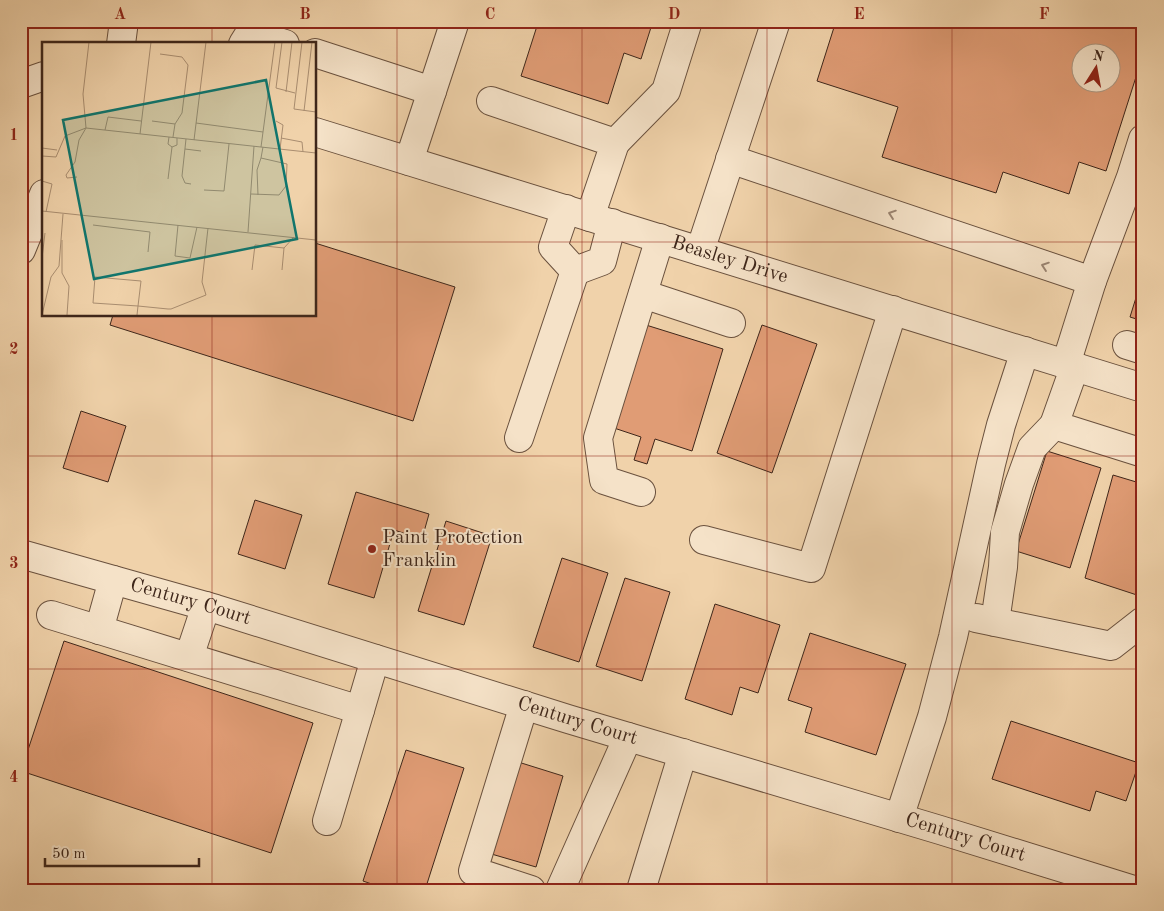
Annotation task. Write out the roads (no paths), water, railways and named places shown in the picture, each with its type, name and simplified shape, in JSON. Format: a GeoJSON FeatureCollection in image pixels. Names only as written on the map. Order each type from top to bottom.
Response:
{"type":"FeatureCollection","features":[{"type":"Feature","properties":{"kind":"street"},"geometry":{"type":"LineString","coordinates":[[121,42],[124,21]]}},
{"type":"Feature","properties":{"kind":"street"},"geometry":{"type":"LineString","coordinates":[[409,161],[455,21]]}},
{"type":"Feature","properties":{"kind":"street"},"geometry":{"type":"LineString","coordinates":[[575,271],[554,247],[589,216],[615,143],[666,91],[688,21]]}},
{"type":"Feature","properties":{"kind":"street"},"geometry":{"type":"LineString","coordinates":[[700,250],[776,21]]}},
{"type":"Feature","properties":{"kind":"street"},"geometry":{"type":"LineString","coordinates":[[244,42],[252,34],[278,42]]}},
{"type":"Feature","properties":{"kind":"street"},"geometry":{"type":"LineString","coordinates":[[316,53],[432,91]]}},
{"type":"Feature","properties":{"kind":"street"},"geometry":{"type":"LineString","coordinates":[[21,84],[42,77]]}},
{"type":"Feature","properties":{"kind":"street"},"geometry":{"type":"LineString","coordinates":[[491,102],[615,143]]}},
{"type":"Feature","properties":{"kind":"street","name":"Beasley Drive"},"geometry":{"type":"LineString","coordinates":[[316,132],[1143,388]]}},
{"type":"Feature","properties":{"kind":"street"},"geometry":{"type":"LineString","coordinates":[[995,622],[1003,567],[1005,532],[1019,484],[1032,448],[1054,425],[1092,282],[1143,139]]}},
{"type":"Feature","properties":{"kind":"street"},"geometry":{"type":"LineString","coordinates":[[730,159],[1092,282]]}},
{"type":"Feature","properties":{"kind":"street"},"geometry":{"type":"LineString","coordinates":[[21,250],[42,199]]}},
{"type":"Feature","properties":{"kind":"street"},"geometry":{"type":"LineString","coordinates":[[575,271],[602,261],[589,216]]}},
{"type":"Feature","properties":{"kind":"street"},"geometry":{"type":"LineString","coordinates":[[641,492],[604,480],[598,438],[660,238]]}},
{"type":"Feature","properties":{"kind":"street"},"geometry":{"type":"LineString","coordinates":[[520,438],[575,271]]}},
{"type":"Feature","properties":{"kind":"street"},"geometry":{"type":"LineString","coordinates":[[643,294],[732,323]]}},
{"type":"Feature","properties":{"kind":"street"},"geometry":{"type":"LineString","coordinates":[[704,540],[811,568],[893,310]]}},
{"type":"Feature","properties":{"kind":"street"},"geometry":{"type":"LineString","coordinates":[[899,818],[932,717],[958,614],[991,464],[1001,425],[1025,351]]}},
{"type":"Feature","properties":{"kind":"street"},"geometry":{"type":"LineString","coordinates":[[1054,425],[1143,453]]}},
{"type":"Feature","properties":{"kind":"street","name":"Century Court"},"geometry":{"type":"LineString","coordinates":[[21,554],[206,606],[628,737],[1134,890]]}},
{"type":"Feature","properties":{"kind":"street"},"geometry":{"type":"LineString","coordinates":[[99,630],[113,580]]}},
{"type":"Feature","properties":{"kind":"street"},"geometry":{"type":"LineString","coordinates":[[189,657],[206,606]]}},
{"type":"Feature","properties":{"kind":"street"},"geometry":{"type":"LineString","coordinates":[[958,614],[1111,646],[1143,621]]}},
{"type":"Feature","properties":{"kind":"street"},"geometry":{"type":"LineString","coordinates":[[51,615],[360,710]]}},
{"type":"Feature","properties":{"kind":"street"},"geometry":{"type":"LineString","coordinates":[[327,821],[375,659]]}},
{"type":"Feature","properties":{"kind":"street"},"geometry":{"type":"LineString","coordinates":[[524,705],[473,871],[531,890]]}},
{"type":"Feature","properties":{"kind":"street"},"geometry":{"type":"LineString","coordinates":[[560,890],[628,737]]}},
{"type":"Feature","properties":{"kind":"street"},"geometry":{"type":"LineString","coordinates":[[641,890],[683,753]]}},
{"type":"Feature","properties":{"kind":"place","name":"Paint Protection Franklin"},"geometry":{"type":"Point","coordinates":[372,549]}}]}
